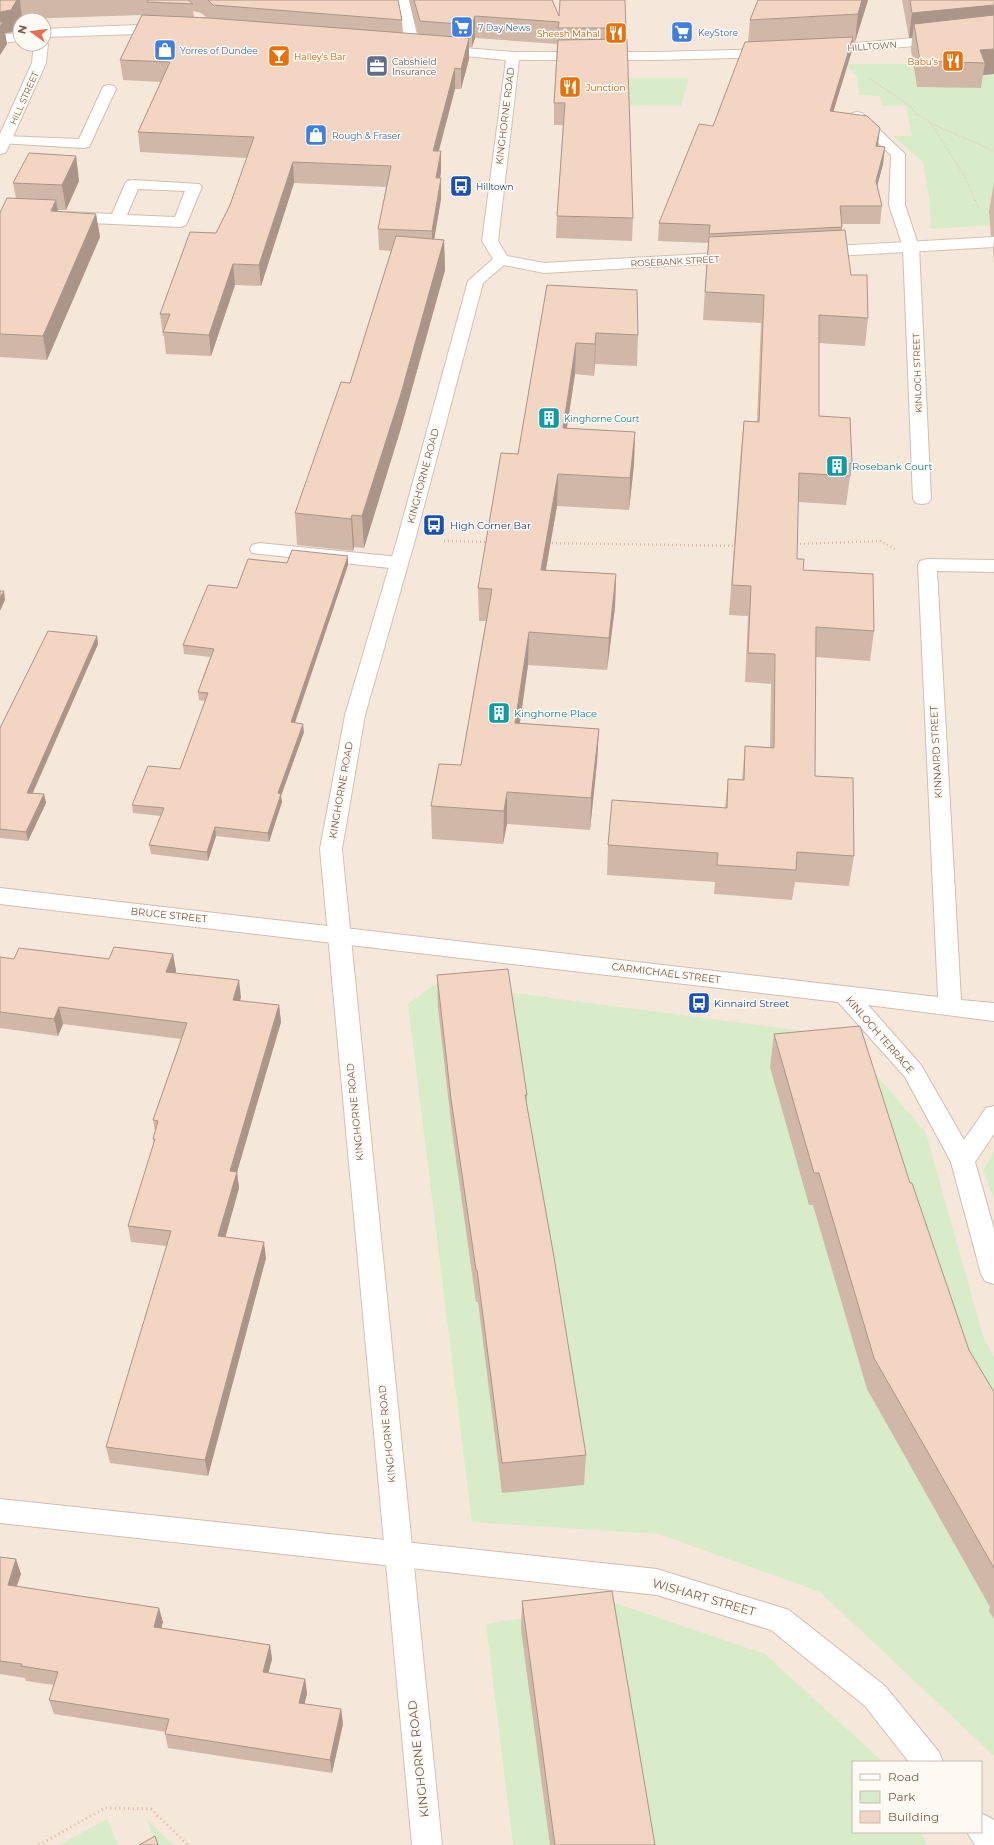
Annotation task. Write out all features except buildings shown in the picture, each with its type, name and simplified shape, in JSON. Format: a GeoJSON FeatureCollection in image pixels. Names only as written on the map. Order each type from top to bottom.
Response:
{"type":"FeatureCollection","features":[{"type":"Feature","properties":{"kind":"street"},"geometry":{"type":"LineString","coordinates":[[402,0],[413,48]]}},
{"type":"Feature","properties":{"kind":"street"},"geometry":{"type":"LineString","coordinates":[[52,33],[137,29],[181,31]]}},
{"type":"Feature","properties":{"kind":"street","name":"HILLTOWN"},"geometry":{"type":"LineString","coordinates":[[811,51],[994,35]]}},
{"type":"Feature","properties":{"kind":"street"},"geometry":{"type":"LineString","coordinates":[[0,39],[12,37]]}},
{"type":"Feature","properties":{"kind":"street"},"geometry":{"type":"LineString","coordinates":[[398,46],[513,56],[657,56],[781,53]]}},
{"type":"Feature","properties":{"kind":"street","name":"HILL STREET"},"geometry":{"type":"LineString","coordinates":[[3,145],[39,63],[40,52]]}},
{"type":"Feature","properties":{"kind":"street","name":"KINGHORNE ROAD"},"geometry":{"type":"LineString","coordinates":[[427,1845],[331,849],[355,715],[406,540],[476,281],[501,260],[490,241],[513,56]]}},
{"type":"Feature","properties":{"kind":"street"},"geometry":{"type":"LineString","coordinates":[[3,145],[84,144],[109,89]]}},
{"type":"Feature","properties":{"kind":"street","name":"KINLOCH STREET"},"geometry":{"type":"LineString","coordinates":[[856,115],[898,154],[897,205],[911,247],[922,499]]}},
{"type":"Feature","properties":{"kind":"street"},"geometry":{"type":"LineString","coordinates":[[55,217],[118,220],[181,222],[194,187],[132,184],[118,220]]}},
{"type":"Feature","properties":{"kind":"street"},"geometry":{"type":"LineString","coordinates":[[800,254],[994,242]]}},
{"type":"Feature","properties":{"kind":"street","name":"ROSEBANK STREET"},"geometry":{"type":"LineString","coordinates":[[501,260],[544,268],[752,256]]}},
{"type":"Feature","properties":{"kind":"street"},"geometry":{"type":"LineString","coordinates":[[259,549],[399,563]]}},
{"type":"Feature","properties":{"kind":"street"},"geometry":{"type":"LineString","coordinates":[[927,565],[994,566]]}},
{"type":"Feature","properties":{"kind":"street","name":"KINNAIRD STREET"},"geometry":{"type":"LineString","coordinates":[[927,565],[950,1007]]}},
{"type":"Feature","properties":{"kind":"street","name":"BRUCE STREET"},"geometry":{"type":"LineString","coordinates":[[0,896],[338,934]]}},
{"type":"Feature","properties":{"kind":"street","name":"CARMICHAEL STREET"},"geometry":{"type":"LineString","coordinates":[[338,934],[994,1012]]}},
{"type":"Feature","properties":{"kind":"street","name":"KINLOCH TERRACE"},"geometry":{"type":"LineString","coordinates":[[843,993],[913,1071],[963,1161],[994,1274]]}},
{"type":"Feature","properties":{"kind":"street"},"geometry":{"type":"LineString","coordinates":[[963,1161],[994,1115]]}},
{"type":"Feature","properties":{"kind":"street"},"geometry":{"type":"LineString","coordinates":[[0,1511],[398,1554]]}},
{"type":"Feature","properties":{"kind":"street","name":"WISHART STREET"},"geometry":{"type":"LineString","coordinates":[[398,1554],[657,1582],[779,1619],[875,1696],[927,1761]]}},
{"type":"Feature","properties":{"kind":"street"},"geometry":{"type":"LineString","coordinates":[[982,1829],[994,1844]]}},
{"type":"Feature","properties":{"kind":"path"},"geometry":{"type":"LineString","coordinates":[[930,122],[994,151]]}},
{"type":"Feature","properties":{"kind":"path"},"geometry":{"type":"LineString","coordinates":[[406,540],[492,542]]}},
{"type":"Feature","properties":{"kind":"path"},"geometry":{"type":"LineString","coordinates":[[796,544],[880,541],[927,565]]}},
{"type":"Feature","properties":{"kind":"path"},"geometry":{"type":"LineString","coordinates":[[547,543],[742,546]]}},
{"type":"Feature","properties":{"kind":"path"},"geometry":{"type":"LineString","coordinates":[[39,1845],[105,1808],[152,1809],[188,1845]]}},
{"type":"Feature","properties":{"kind":"shaded area"},"geometry":{"type":"Polygon","coordinates":[[[0,0],[994,0],[994,1845],[0,1845],[0,0]]]}},
{"type":"Feature","properties":{"kind":"green space"},"geometry":{"type":"Polygon","coordinates":[[[844,64],[913,64],[917,87],[933,87],[974,71],[994,69],[994,225],[931,229],[929,197],[923,162],[893,136],[912,136],[906,106],[882,106],[880,96],[859,95],[857,75],[844,64]]]}},
{"type":"Feature","properties":{"kind":"green space"},"geometry":{"type":"Polygon","coordinates":[[[611,78],[689,78],[681,106],[612,105],[611,78]]]}},
{"type":"Feature","properties":{"kind":"green space"},"geometry":{"type":"Polygon","coordinates":[[[437,983],[843,1036],[926,1133],[983,1336],[994,1357],[994,1756],[820,1592],[659,1534],[472,1522],[408,1004],[437,983]]]}},
{"type":"Feature","properties":{"kind":"green space"},"geometry":{"type":"Polygon","coordinates":[[[994,1151],[994,1199],[983,1170],[994,1151]]]}},
{"type":"Feature","properties":{"kind":"green space"},"geometry":{"type":"Polygon","coordinates":[[[615,1603],[765,1654],[882,1761],[852,1761],[852,1833],[921,1833],[927,1845],[513,1845],[486,1624],[615,1603]]]}},
{"type":"Feature","properties":{"kind":"green space"},"geometry":{"type":"Polygon","coordinates":[[[146,1818],[173,1845],[157,1845],[146,1818]]]}},
{"type":"Feature","properties":{"kind":"green space"},"geometry":{"type":"Polygon","coordinates":[[[107,1819],[118,1845],[59,1845],[107,1819]]]}},
{"type":"Feature","properties":{"kind":"place","name":"7 Day News"},"geometry":{"type":"Point","coordinates":[462,27]}},
{"type":"Feature","properties":{"kind":"place","name":"KeyStore"},"geometry":{"type":"Point","coordinates":[682,32]}},
{"type":"Feature","properties":{"kind":"place","name":"Sheesh Mahal"},"geometry":{"type":"Point","coordinates":[616,33]}},
{"type":"Feature","properties":{"kind":"place","name":"Yorres of Dundee"},"geometry":{"type":"Point","coordinates":[165,50]}},
{"type":"Feature","properties":{"kind":"place","name":"Halley's Bar"},"geometry":{"type":"Point","coordinates":[279,56]}},
{"type":"Feature","properties":{"kind":"place","name":"Babu's"},"geometry":{"type":"Point","coordinates":[953,61]}},
{"type":"Feature","properties":{"kind":"place","name":"Cabshield Insurance"},"geometry":{"type":"Point","coordinates":[377,66]}},
{"type":"Feature","properties":{"kind":"place","name":"Junction"},"geometry":{"type":"Point","coordinates":[570,87]}},
{"type":"Feature","properties":{"kind":"place","name":"Rough & Fraser"},"geometry":{"type":"Point","coordinates":[316,135]}},
{"type":"Feature","properties":{"kind":"place","name":"Hilltown"},"geometry":{"type":"Point","coordinates":[461,186]}},
{"type":"Feature","properties":{"kind":"place","name":"Kinghorne Court"},"geometry":{"type":"Point","coordinates":[549,418]}},
{"type":"Feature","properties":{"kind":"place","name":"Rosebank Court"},"geometry":{"type":"Point","coordinates":[837,466]}},
{"type":"Feature","properties":{"kind":"place","name":"High Corner Bar"},"geometry":{"type":"Point","coordinates":[434,525]}},
{"type":"Feature","properties":{"kind":"place","name":"Kinghorne Place"},"geometry":{"type":"Point","coordinates":[499,713]}},
{"type":"Feature","properties":{"kind":"place","name":"Kinnaird Street"},"geometry":{"type":"Point","coordinates":[699,1003]}}]}
